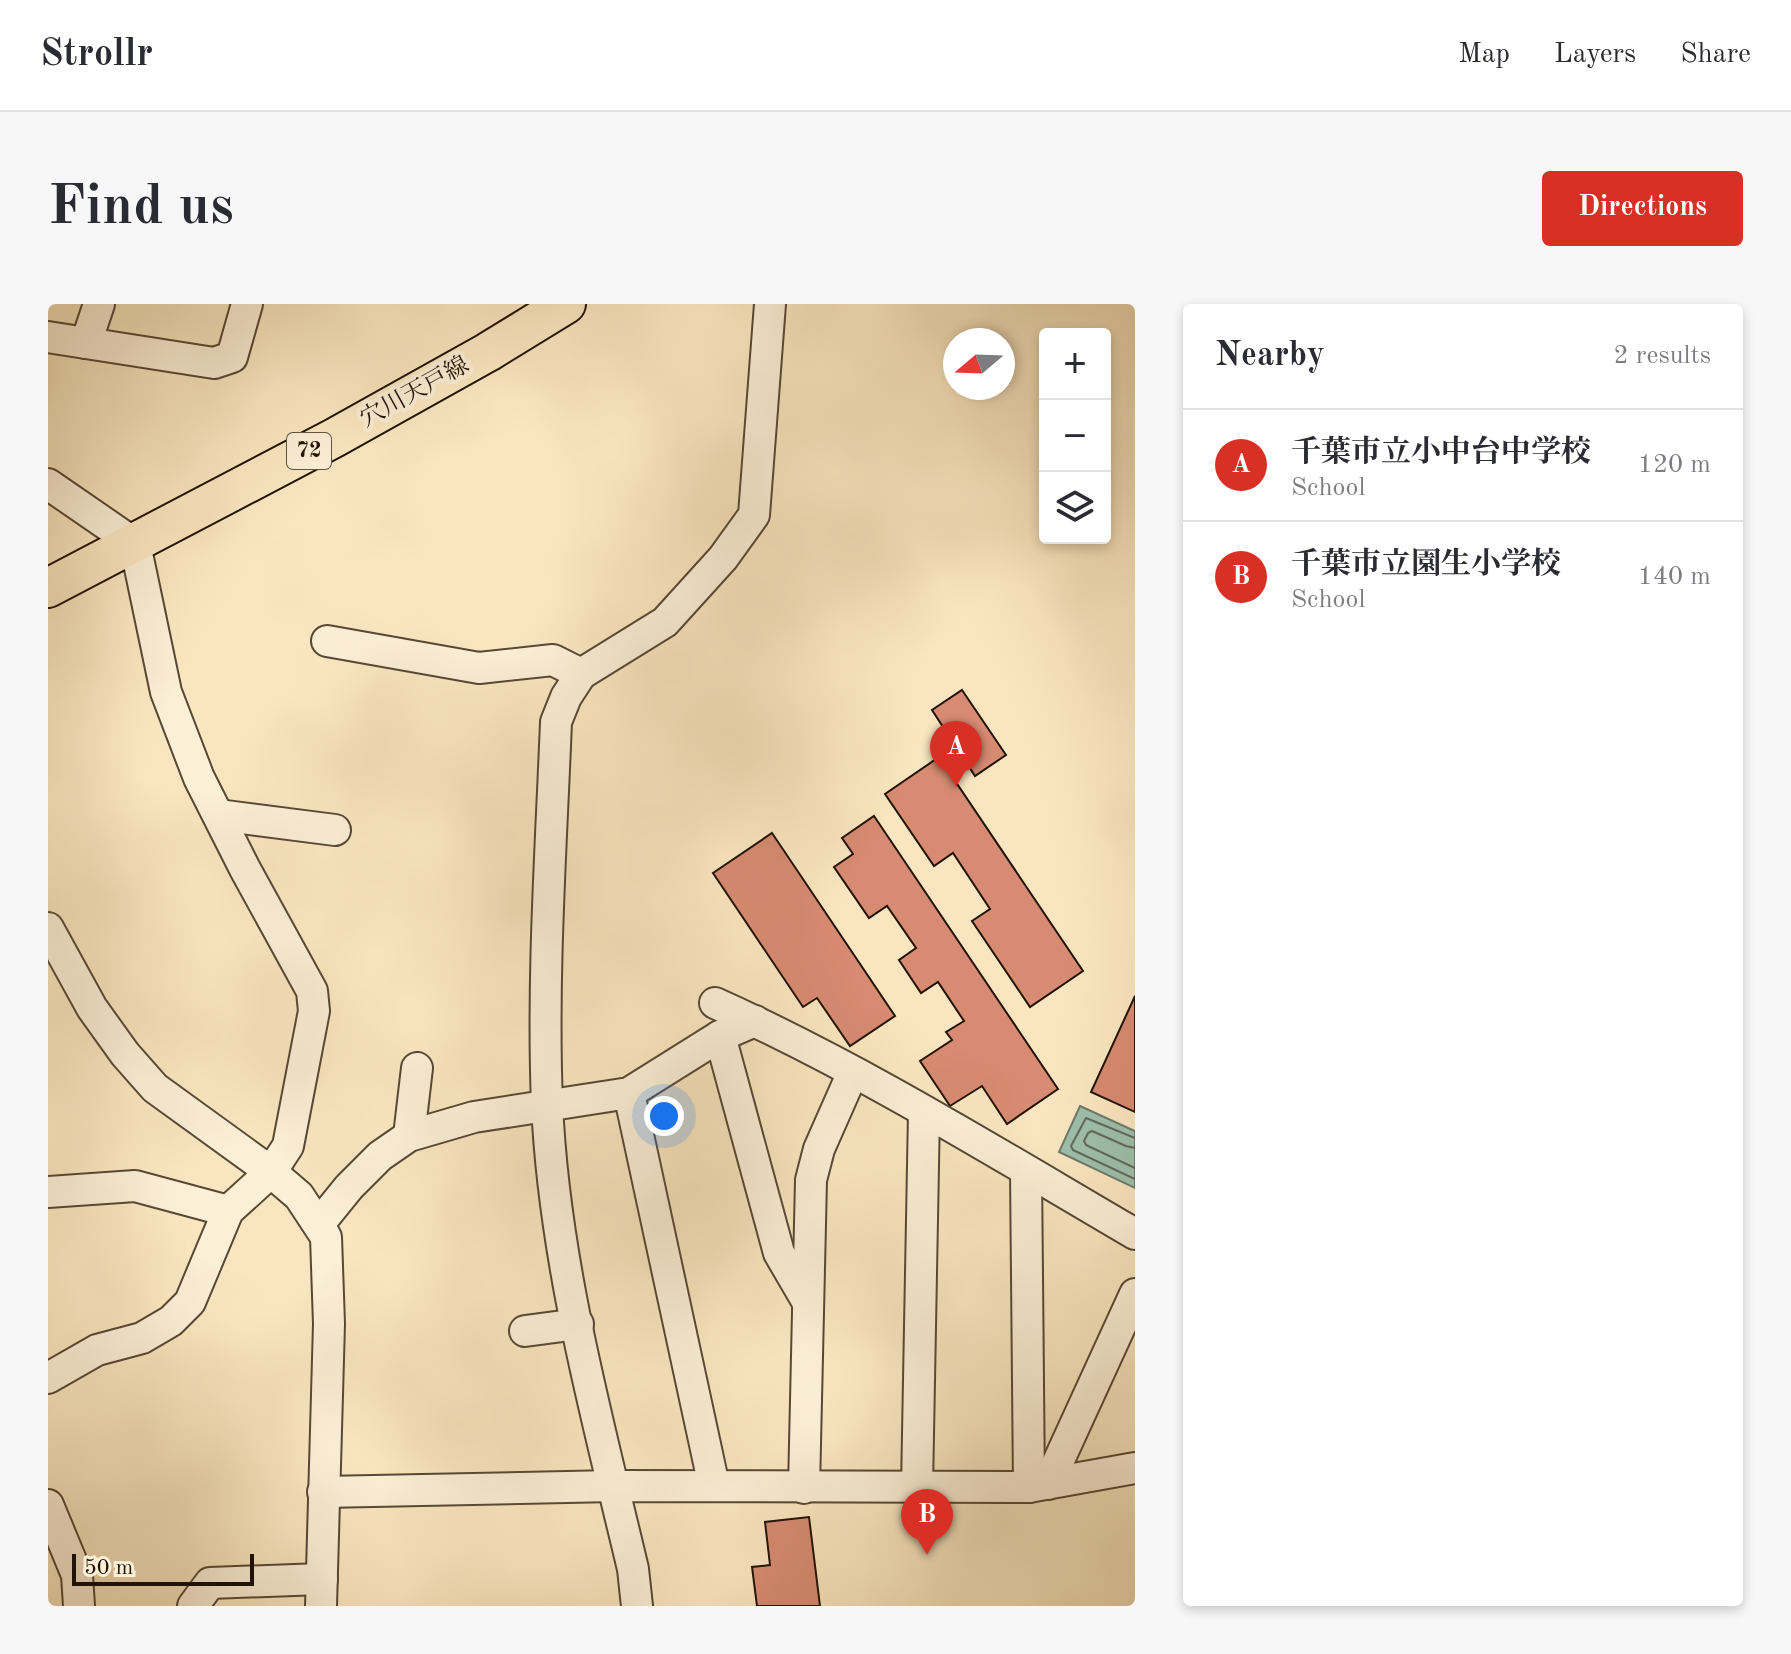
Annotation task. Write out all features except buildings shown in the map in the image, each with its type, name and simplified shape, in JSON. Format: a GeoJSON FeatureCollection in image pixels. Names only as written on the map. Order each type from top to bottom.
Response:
{"type":"FeatureCollection","features":[{"type":"Feature","properties":{"kind":"main road","name":"穴川天戸線"},"geometry":{"type":"LineString","coordinates":[[48,588],[488,352],[566,304]]}},
{"type":"Feature","properties":{"kind":"street"},"geometry":{"type":"LineString","coordinates":[[86,343],[99,304]]}},
{"type":"Feature","properties":{"kind":"street"},"geometry":{"type":"LineString","coordinates":[[48,337],[214,363],[232,357],[247,304]]}},
{"type":"Feature","properties":{"kind":"street"},"geometry":{"type":"LineString","coordinates":[[637,1606],[633,1569],[578,1324],[557,1212],[547,1106],[546,991],[556,722],[566,697],[581,674],[665,622],[723,558],[754,515],[770,304]]}},
{"type":"Feature","properties":{"kind":"street"},"geometry":{"type":"LineString","coordinates":[[48,484],[135,544],[166,692],[199,778],[312,991],[314,1011],[288,1146],[271,1172],[228,1211],[190,1302],[171,1321],[142,1338],[97,1350],[48,1378]]}},
{"type":"Feature","properties":{"kind":"street"},"geometry":{"type":"LineString","coordinates":[[327,641],[479,668],[553,660],[581,674]]}},
{"type":"Feature","properties":{"kind":"street"},"geometry":{"type":"LineString","coordinates":[[218,815],[335,830]]}},
{"type":"Feature","properties":{"kind":"street"},"geometry":{"type":"LineString","coordinates":[[48,928],[92,1008],[125,1054],[155,1088],[271,1172],[299,1196],[326,1237],[329,1324],[322,1592],[210,1583],[193,1606]]}},
{"type":"Feature","properties":{"kind":"street"},"geometry":{"type":"LineString","coordinates":[[715,1003],[853,1072],[1135,1234]]}},
{"type":"Feature","properties":{"kind":"street"},"geometry":{"type":"LineString","coordinates":[[319,1224],[380,1156],[409,1136],[474,1117],[629,1093],[720,1036],[755,1021]]}},
{"type":"Feature","properties":{"kind":"street"},"geometry":{"type":"LineString","coordinates":[[720,1036],[779,1253],[807,1301]]}},
{"type":"Feature","properties":{"kind":"street"},"geometry":{"type":"LineString","coordinates":[[409,1136],[417,1068]]}},
{"type":"Feature","properties":{"kind":"street"},"geometry":{"type":"LineString","coordinates":[[804,1488],[811,1180],[819,1149],[853,1072]]}},
{"type":"Feature","properties":{"kind":"street"},"geometry":{"type":"LineString","coordinates":[[629,1093],[714,1486]]}},
{"type":"Feature","properties":{"kind":"street"},"geometry":{"type":"LineString","coordinates":[[917,1488],[924,1112]]}},
{"type":"Feature","properties":{"kind":"street"},"geometry":{"type":"LineString","coordinates":[[1026,1171],[1038,1485]]}},
{"type":"Feature","properties":{"kind":"street"},"geometry":{"type":"LineString","coordinates":[[48,1192],[135,1186],[228,1211]]}},
{"type":"Feature","properties":{"kind":"street"},"geometry":{"type":"LineString","coordinates":[[1038,1485],[1135,1294]]}},
{"type":"Feature","properties":{"kind":"street"},"geometry":{"type":"LineString","coordinates":[[525,1331],[578,1324]]}},
{"type":"Feature","properties":{"kind":"street"},"geometry":{"type":"LineString","coordinates":[[323,1492],[614,1486],[917,1488],[1038,1485],[1135,1468]]}},
{"type":"Feature","properties":{"kind":"street"},"geometry":{"type":"LineString","coordinates":[[48,1505],[77,1575],[79,1606]]}},
{"type":"Feature","properties":{"kind":"water"},"geometry":{"type":"Polygon","coordinates":[[[1080,1106],[1135,1131],[1135,1188],[1059,1152],[1080,1106]]]}},
{"type":"Feature","properties":{"kind":"place","name":"千葉市立小中台中学校"},"geometry":{"type":"Point","coordinates":[956,787]}},
{"type":"Feature","properties":{"kind":"place","name":"千葉市立園生小学校"},"geometry":{"type":"Point","coordinates":[927,1555]}}]}
